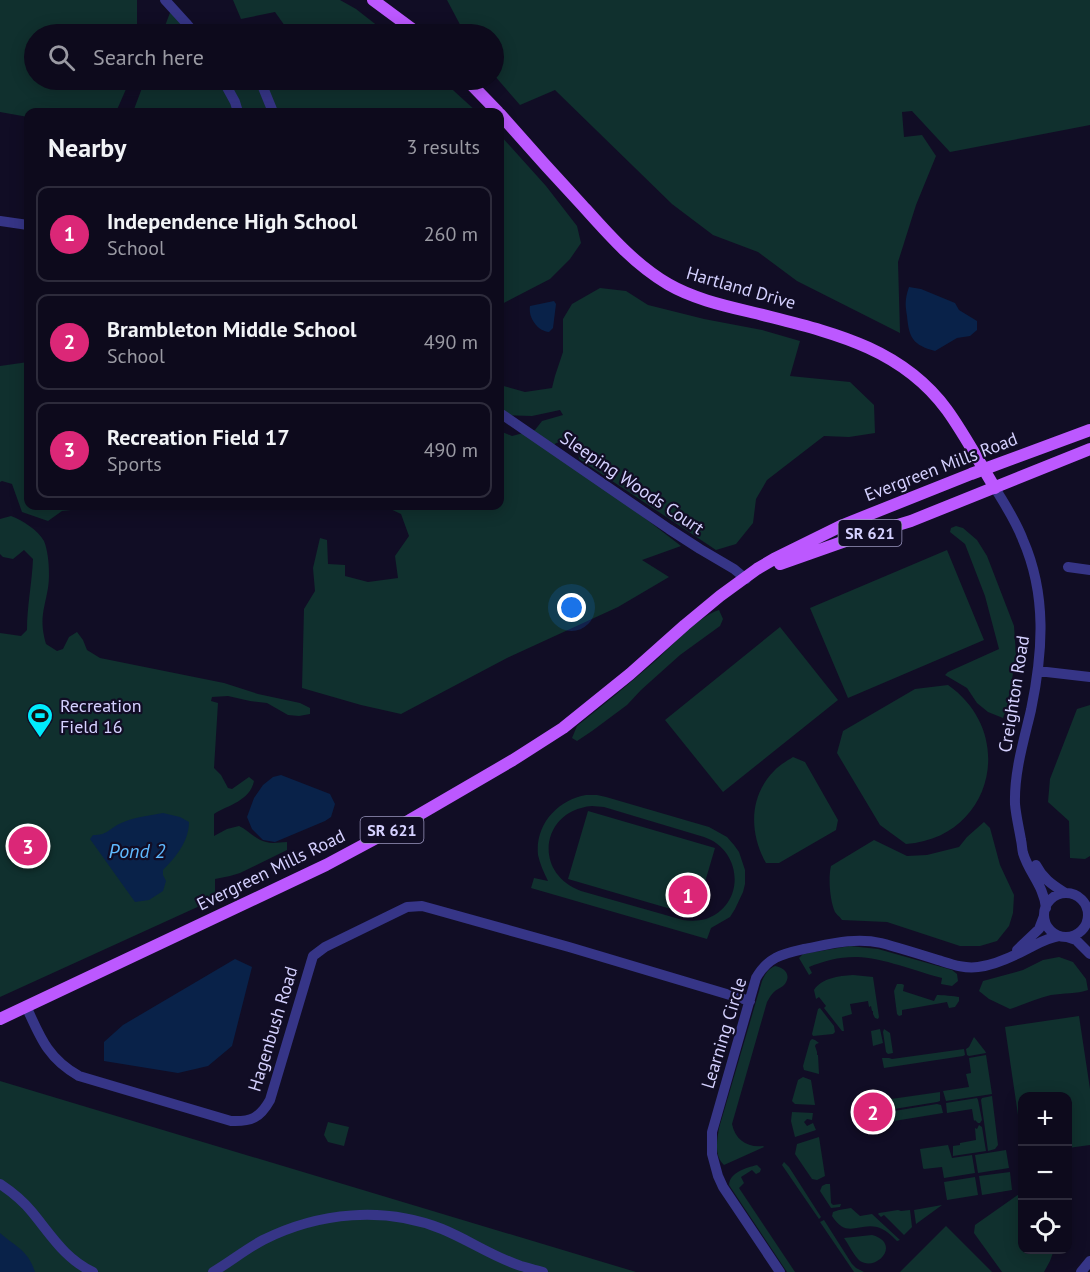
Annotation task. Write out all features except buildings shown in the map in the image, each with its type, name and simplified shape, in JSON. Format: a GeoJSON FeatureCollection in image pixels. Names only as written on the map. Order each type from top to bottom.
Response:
{"type":"FeatureCollection","features":[{"type":"Feature","properties":{"kind":"main road"},"geometry":{"type":"LineString","coordinates":[[373,0],[405,24]]}},
{"type":"Feature","properties":{"kind":"main road","name":"Hartland Drive"},"geometry":{"type":"LineString","coordinates":[[477,90],[494,108]]}},
{"type":"Feature","properties":{"kind":"main road","name":"Hartland Drive"},"geometry":{"type":"LineString","coordinates":[[504,119],[615,242],[647,271],[669,285],[717,303],[830,332],[863,345],[910,372],[947,410],[995,488]]}},
{"type":"Feature","properties":{"kind":"main road","name":"Evergreen Mills Road"},"geometry":{"type":"LineString","coordinates":[[0,1019],[326,865],[410,820],[513,760],[563,728],[720,596],[774,558],[843,525],[1090,430]]}},
{"type":"Feature","properties":{"kind":"main road","name":"Evergreen Mills Road"},"geometry":{"type":"LineString","coordinates":[[746,579],[789,560],[911,521],[1090,449]]}},
{"type":"Feature","properties":{"kind":"main road"},"geometry":{"type":"LineString","coordinates":[[814,552],[831,539],[853,528],[974,481],[981,476],[984,470]]}},
{"type":"Feature","properties":{"kind":"street"},"geometry":{"type":"LineString","coordinates":[[165,0],[187,24]]}},
{"type":"Feature","properties":{"kind":"street"},"geometry":{"type":"LineString","coordinates":[[228,90],[237,108]]}},
{"type":"Feature","properties":{"kind":"street"},"geometry":{"type":"LineString","coordinates":[[264,90],[271,108]]}},
{"type":"Feature","properties":{"kind":"street"},"geometry":{"type":"LineString","coordinates":[[0,221],[24,224]]}},
{"type":"Feature","properties":{"kind":"street","name":"Sleeping Woods Court"},"geometry":{"type":"LineString","coordinates":[[504,416],[685,539],[734,568],[746,579]]}},
{"type":"Feature","properties":{"kind":"street","name":"Creighton Road"},"geometry":{"type":"LineString","coordinates":[[995,488],[1013,517],[1032,561],[1041,617],[1038,671],[1015,788],[1016,816],[1023,852],[1045,898],[1048,928],[1063,937],[1076,940],[1090,954]]}},
{"type":"Feature","properties":{"kind":"street"},"geometry":{"type":"LineString","coordinates":[[1068,567],[1090,570]]}},
{"type":"Feature","properties":{"kind":"street"},"geometry":{"type":"LineString","coordinates":[[1038,671],[1090,677]]}},
{"type":"Feature","properties":{"kind":"street","name":"Creighton Road"},"geometry":{"type":"LineString","coordinates":[[1022,842],[1029,850],[1041,874],[1050,884],[1084,902],[1090,936]]}},
{"type":"Feature","properties":{"kind":"street"},"geometry":{"type":"LineString","coordinates":[[1045,912],[1053,897],[1090,891]]}},
{"type":"Feature","properties":{"kind":"street","name":"Hagenbush Road"},"geometry":{"type":"LineString","coordinates":[[26,1006],[40,1037],[52,1056],[65,1068],[79,1076],[231,1121],[242,1121],[259,1115],[270,1100],[313,956],[325,947],[407,907],[422,906],[434,909],[750,1001]]}},
{"type":"Feature","properties":{"kind":"street","name":"Learning Circle"},"geometry":{"type":"LineString","coordinates":[[1007,958],[1040,929],[1045,912]]}},
{"type":"Feature","properties":{"kind":"street"},"geometry":{"type":"LineString","coordinates":[[1063,937],[1079,933],[1088,916]]}},
{"type":"Feature","properties":{"kind":"street","name":"Learning Circle"},"geometry":{"type":"LineString","coordinates":[[780,1272],[723,1187],[715,1170],[712,1154],[712,1132],[756,978],[765,964],[776,957],[795,951],[842,941],[879,943],[966,967],[979,967],[1007,958],[1042,941],[1063,937]]}},
{"type":"Feature","properties":{"kind":"street"},"geometry":{"type":"LineString","coordinates":[[0,1184],[31,1211],[66,1254],[83,1268],[93,1272]]}},
{"type":"Feature","properties":{"kind":"street"},"geometry":{"type":"LineString","coordinates":[[213,1272],[250,1247],[284,1231],[328,1218],[356,1215],[393,1216],[428,1224],[460,1236],[520,1266],[543,1272]]}},
{"type":"Feature","properties":{"kind":"green space"},"geometry":{"type":"Polygon","coordinates":[[[0,0],[137,0],[137,24],[24,24],[24,90],[126,90],[118,108],[24,108],[24,116],[0,112],[0,0]]]}},
{"type":"Feature","properties":{"kind":"green space"},"geometry":{"type":"Polygon","coordinates":[[[233,0],[340,0],[375,24],[284,24],[275,12],[241,19],[233,0]]]}},
{"type":"Feature","properties":{"kind":"green space"},"geometry":{"type":"Polygon","coordinates":[[[447,0],[1090,0],[1090,125],[950,152],[912,111],[902,112],[904,137],[922,135],[936,156],[916,205],[898,262],[900,333],[797,281],[758,252],[713,235],[672,204],[555,90],[520,105],[504,87],[504,24],[460,24],[447,0]]]}},
{"type":"Feature","properties":{"kind":"green space"},"geometry":{"type":"Polygon","coordinates":[[[171,10],[182,24],[166,24],[171,10]]]}},
{"type":"Feature","properties":{"kind":"green space"},"geometry":{"type":"Polygon","coordinates":[[[141,90],[453,90],[473,108],[134,108],[141,90]]]}},
{"type":"Feature","properties":{"kind":"green space"},"geometry":{"type":"Polygon","coordinates":[[[504,139],[546,186],[577,226],[581,243],[570,259],[550,279],[504,303],[504,139]]]}},
{"type":"Feature","properties":{"kind":"green space"},"geometry":{"type":"Polygon","coordinates":[[[600,288],[626,291],[648,305],[762,330],[800,341],[790,376],[850,382],[874,405],[875,433],[849,437],[824,436],[767,480],[756,499],[753,523],[736,544],[716,550],[579,459],[576,440],[556,443],[549,450],[681,546],[642,560],[669,577],[618,607],[507,658],[401,714],[302,688],[304,609],[315,591],[313,568],[320,538],[327,540],[328,564],[345,565],[345,576],[368,582],[398,578],[395,556],[409,536],[401,514],[392,510],[504,510],[504,433],[512,436],[535,430],[542,421],[563,415],[560,410],[532,416],[504,415],[504,386],[525,392],[552,388],[563,352],[563,319],[572,304],[600,288]]]}},
{"type":"Feature","properties":{"kind":"green space"},"geometry":{"type":"Polygon","coordinates":[[[24,363],[24,510],[71,510],[62,511],[48,521],[22,512],[12,484],[0,482],[0,366],[24,363]]]}},
{"type":"Feature","properties":{"kind":"green space"},"geometry":{"type":"Polygon","coordinates":[[[11,516],[34,529],[46,546],[49,577],[43,621],[46,644],[57,651],[63,649],[69,637],[77,632],[87,650],[100,658],[224,683],[258,694],[300,703],[310,708],[310,714],[288,715],[267,703],[228,696],[212,697],[211,701],[218,703],[214,768],[228,788],[232,789],[249,777],[254,781],[252,788],[243,798],[214,814],[214,836],[239,826],[262,841],[287,842],[287,850],[240,873],[215,879],[215,899],[0,997],[0,633],[21,636],[27,630],[33,559],[24,550],[13,559],[0,554],[0,519],[11,516]]]}},
{"type":"Feature","properties":{"kind":"green space"},"geometry":{"type":"Polygon","coordinates":[[[956,526],[963,528],[977,540],[987,556],[1014,626],[1016,655],[1008,704],[1003,718],[988,712],[977,703],[967,688],[945,675],[999,649],[985,596],[965,544],[950,532],[951,528],[956,526]]]}},
{"type":"Feature","properties":{"kind":"green space"},"geometry":{"type":"Polygon","coordinates":[[[947,550],[984,640],[848,698],[810,608],[947,550]]]}},
{"type":"Feature","properties":{"kind":"green space"},"geometry":{"type":"Polygon","coordinates":[[[719,610],[723,619],[720,626],[680,655],[627,705],[577,741],[572,738],[577,726],[644,671],[694,625],[719,610]]]}},
{"type":"Feature","properties":{"kind":"green space"},"geometry":{"type":"Polygon","coordinates":[[[780,627],[838,700],[723,792],[665,720],[780,627]]]}},
{"type":"Feature","properties":{"kind":"green space"},"geometry":{"type":"Polygon","coordinates":[[[948,685],[970,706],[983,730],[988,755],[986,781],[976,804],[959,824],[935,837],[906,844],[880,825],[837,753],[843,731],[915,689],[948,685]]]}},
{"type":"Feature","properties":{"kind":"green space"},"geometry":{"type":"Polygon","coordinates":[[[1090,705],[1090,856],[1085,859],[1070,858],[1069,821],[1048,802],[1050,779],[1077,709],[1090,705]]]}},
{"type":"Feature","properties":{"kind":"green space"},"geometry":{"type":"Polygon","coordinates":[[[793,757],[805,762],[838,820],[836,830],[779,863],[766,863],[760,851],[754,827],[756,803],[766,781],[778,767],[793,757]]]}},
{"type":"Feature","properties":{"kind":"green space"},"geometry":{"type":"Polygon","coordinates":[[[586,795],[606,797],[709,827],[727,837],[739,852],[745,870],[743,892],[730,917],[711,928],[707,939],[531,888],[534,878],[548,881],[538,855],[540,833],[544,824],[558,808],[586,795]],[[592,806],[575,810],[562,818],[553,830],[549,843],[550,857],[555,871],[565,882],[581,891],[683,920],[706,919],[719,912],[728,902],[735,878],[726,853],[717,844],[704,837],[604,807],[592,806]]]}},
{"type":"Feature","properties":{"kind":"green space"},"geometry":{"type":"Polygon","coordinates":[[[588,811],[715,848],[695,916],[568,879],[588,811]]]}},
{"type":"Feature","properties":{"kind":"green space"},"geometry":{"type":"Polygon","coordinates":[[[984,822],[990,828],[1000,865],[1014,895],[1013,913],[1009,926],[997,941],[980,946],[960,946],[887,922],[842,920],[835,912],[830,889],[831,866],[874,840],[907,856],[927,855],[959,847],[984,822]]]}},
{"type":"Feature","properties":{"kind":"green space"},"geometry":{"type":"Polygon","coordinates":[[[850,946],[878,949],[952,970],[957,974],[958,981],[952,986],[941,984],[942,978],[864,957],[843,958],[820,963],[809,967],[812,973],[809,975],[799,958],[803,954],[850,946]]]}},
{"type":"Feature","properties":{"kind":"green space"},"geometry":{"type":"Polygon","coordinates":[[[1059,957],[1073,962],[1086,979],[1088,990],[1051,995],[1010,1009],[989,999],[979,991],[983,981],[1023,970],[1043,960],[1059,957]]]}},
{"type":"Feature","properties":{"kind":"green space"},"geometry":{"type":"Polygon","coordinates":[[[775,966],[786,972],[788,977],[784,985],[771,995],[767,1002],[732,1124],[739,1139],[743,1142],[752,1146],[764,1147],[724,1165],[717,1153],[719,1128],[762,981],[767,972],[775,966]]]}},
{"type":"Feature","properties":{"kind":"green space"},"geometry":{"type":"Polygon","coordinates":[[[853,975],[873,977],[879,1017],[875,1018],[868,1001],[850,1004],[852,1014],[842,1017],[844,1031],[842,1031],[824,1008],[826,1006],[819,997],[816,999],[814,990],[826,980],[853,975]]]}},
{"type":"Feature","properties":{"kind":"green space"},"geometry":{"type":"Polygon","coordinates":[[[897,984],[904,985],[903,991],[934,1001],[937,995],[959,997],[959,1001],[955,1007],[949,1008],[947,1002],[902,1010],[902,1015],[899,1016],[894,991],[897,984]]]}},
{"type":"Feature","properties":{"kind":"green space"},"geometry":{"type":"Polygon","coordinates":[[[820,1008],[834,1026],[833,1034],[813,1036],[812,1034],[820,1008]]]}},
{"type":"Feature","properties":{"kind":"green space"},"geometry":{"type":"Polygon","coordinates":[[[1079,1016],[1090,1089],[1090,1145],[1072,1147],[1072,1092],[1018,1092],[1018,1115],[1005,1027],[1079,1016]]]}},
{"type":"Feature","properties":{"kind":"green space"},"geometry":{"type":"Polygon","coordinates":[[[880,1029],[883,1043],[873,1046],[871,1031],[880,1029]]]}},
{"type":"Feature","properties":{"kind":"green space"},"geometry":{"type":"Polygon","coordinates":[[[884,1029],[890,1033],[893,1053],[886,1052],[884,1029]]]}},
{"type":"Feature","properties":{"kind":"green space"},"geometry":{"type":"Polygon","coordinates":[[[974,1037],[986,1053],[967,1055],[966,1049],[974,1037]]]}},
{"type":"Feature","properties":{"kind":"green space"},"geometry":{"type":"Polygon","coordinates":[[[812,1039],[819,1043],[815,1046],[819,1074],[804,1070],[803,1066],[812,1039]]]}},
{"type":"Feature","properties":{"kind":"green space"},"geometry":{"type":"Polygon","coordinates":[[[964,1049],[965,1055],[963,1056],[884,1068],[882,1058],[892,1059],[964,1049]]]}},
{"type":"Feature","properties":{"kind":"green space"},"geometry":{"type":"Polygon","coordinates":[[[986,1055],[992,1094],[946,1101],[943,1091],[969,1087],[966,1074],[971,1073],[969,1058],[986,1055]]]}},
{"type":"Feature","properties":{"kind":"green space"},"geometry":{"type":"Polygon","coordinates":[[[803,1077],[811,1080],[815,1105],[795,1104],[792,1101],[798,1080],[803,1077]]]}},
{"type":"Feature","properties":{"kind":"green space"},"geometry":{"type":"Polygon","coordinates":[[[0,1081],[636,1272],[0,1272],[0,1081]]]}},
{"type":"Feature","properties":{"kind":"green space"},"geometry":{"type":"Polygon","coordinates":[[[940,1092],[940,1101],[937,1102],[894,1109],[890,1103],[885,1106],[884,1100],[940,1092]]]}},
{"type":"Feature","properties":{"kind":"green space"},"geometry":{"type":"Polygon","coordinates":[[[992,1096],[998,1145],[995,1149],[988,1151],[981,1100],[992,1096]]]}},
{"type":"Feature","properties":{"kind":"green space"},"geometry":{"type":"Polygon","coordinates":[[[977,1098],[982,1120],[980,1123],[974,1121],[972,1109],[947,1113],[946,1103],[977,1098]]]}},
{"type":"Feature","properties":{"kind":"green space"},"geometry":{"type":"Polygon","coordinates":[[[941,1105],[943,1113],[888,1122],[887,1116],[892,1118],[894,1111],[941,1105]]]}},
{"type":"Feature","properties":{"kind":"green space"},"geometry":{"type":"Polygon","coordinates":[[[792,1112],[813,1113],[812,1120],[807,1119],[804,1122],[807,1126],[813,1123],[816,1130],[795,1137],[791,1121],[792,1112]]]}},
{"type":"Feature","properties":{"kind":"green space"},"geometry":{"type":"Polygon","coordinates":[[[328,1122],[349,1127],[344,1146],[328,1142],[324,1135],[328,1122]]]}},
{"type":"Feature","properties":{"kind":"green space"},"geometry":{"type":"Polygon","coordinates":[[[979,1125],[982,1127],[986,1151],[953,1156],[953,1146],[976,1140],[975,1128],[977,1129],[979,1125]]]}},
{"type":"Feature","properties":{"kind":"green space"},"geometry":{"type":"Polygon","coordinates":[[[819,1137],[825,1176],[817,1180],[812,1179],[795,1154],[797,1144],[819,1137]]]}},
{"type":"Feature","properties":{"kind":"green space"},"geometry":{"type":"Polygon","coordinates":[[[948,1145],[952,1158],[972,1155],[975,1173],[944,1178],[942,1167],[923,1168],[920,1149],[948,1145]]]}},
{"type":"Feature","properties":{"kind":"green space"},"geometry":{"type":"Polygon","coordinates":[[[1006,1150],[1009,1168],[978,1173],[975,1155],[1006,1150]]]}},
{"type":"Feature","properties":{"kind":"green space"},"geometry":{"type":"Polygon","coordinates":[[[784,1162],[821,1217],[819,1219],[782,1165],[784,1162]]]}},
{"type":"Feature","properties":{"kind":"green space"},"geometry":{"type":"Polygon","coordinates":[[[757,1165],[761,1169],[760,1172],[756,1174],[752,1170],[741,1177],[744,1183],[739,1188],[795,1272],[787,1272],[729,1185],[735,1174],[757,1165]]]}},
{"type":"Feature","properties":{"kind":"green space"},"geometry":{"type":"Polygon","coordinates":[[[1010,1172],[1012,1190],[982,1195],[979,1176],[1010,1172]]]}},
{"type":"Feature","properties":{"kind":"green space"},"geometry":{"type":"Polygon","coordinates":[[[975,1177],[978,1195],[947,1200],[944,1182],[975,1177]]]}},
{"type":"Feature","properties":{"kind":"green space"},"geometry":{"type":"Polygon","coordinates":[[[826,1184],[830,1184],[831,1203],[841,1204],[840,1207],[831,1208],[820,1191],[826,1184]]]}},
{"type":"Feature","properties":{"kind":"green space"},"geometry":{"type":"Polygon","coordinates":[[[1018,1195],[1018,1254],[1053,1254],[1044,1272],[1002,1272],[974,1233],[975,1225],[1018,1195]]]}},
{"type":"Feature","properties":{"kind":"green space"},"geometry":{"type":"Polygon","coordinates":[[[942,1205],[916,1224],[914,1210],[942,1205]]]}},
{"type":"Feature","properties":{"kind":"green space"},"geometry":{"type":"Polygon","coordinates":[[[851,1208],[860,1216],[872,1214],[900,1240],[897,1241],[877,1227],[848,1229],[837,1223],[832,1216],[833,1212],[851,1208]]]}},
{"type":"Feature","properties":{"kind":"green space"},"geometry":{"type":"Polygon","coordinates":[[[910,1210],[912,1227],[904,1235],[884,1215],[881,1217],[878,1214],[910,1210]]]}},
{"type":"Feature","properties":{"kind":"green space"},"geometry":{"type":"Polygon","coordinates":[[[824,1220],[852,1264],[864,1272],[854,1272],[820,1222],[824,1220]]]}},
{"type":"Feature","properties":{"kind":"green space"},"geometry":{"type":"Polygon","coordinates":[[[946,1226],[992,1272],[900,1272],[946,1226]]]}},
{"type":"Feature","properties":{"kind":"green space"},"geometry":{"type":"Polygon","coordinates":[[[872,1235],[881,1239],[885,1244],[884,1255],[873,1263],[860,1261],[844,1238],[872,1235]]]}},
{"type":"Feature","properties":{"kind":"water"},"geometry":{"type":"Polygon","coordinates":[[[909,287],[921,289],[955,303],[959,310],[977,321],[977,330],[970,336],[957,338],[935,351],[917,343],[909,330],[906,298],[909,287]]]}},
{"type":"Feature","properties":{"kind":"water"},"geometry":{"type":"Polygon","coordinates":[[[554,301],[556,304],[553,328],[549,332],[538,326],[532,319],[530,306],[554,301]]]}},
{"type":"Feature","properties":{"kind":"water"},"geometry":{"type":"Polygon","coordinates":[[[281,775],[330,794],[335,804],[331,817],[325,821],[275,842],[263,840],[252,829],[247,817],[254,798],[263,785],[273,777],[281,775]]]}},
{"type":"Feature","properties":{"kind":"water","name":"Pond 2"},"geometry":{"type":"Polygon","coordinates":[[[163,813],[189,822],[187,836],[177,854],[163,870],[166,881],[163,891],[149,900],[135,902],[90,839],[93,835],[104,833],[124,822],[163,813]]]}},
{"type":"Feature","properties":{"kind":"water"},"geometry":{"type":"Polygon","coordinates":[[[235,959],[252,967],[232,1046],[208,1066],[178,1073],[104,1061],[104,1042],[123,1025],[235,959]]]}},
{"type":"Feature","properties":{"kind":"water"},"geometry":{"type":"Polygon","coordinates":[[[0,1233],[25,1254],[35,1272],[0,1272],[0,1233]]]}},
{"type":"Feature","properties":{"kind":"place","name":"Recreation Field 16"},"geometry":{"type":"Point","coordinates":[40,739]}},
{"type":"Feature","properties":{"kind":"place","name":"Recreation Field 17"},"geometry":{"type":"Point","coordinates":[28,846]}},
{"type":"Feature","properties":{"kind":"place","name":"Independence High School"},"geometry":{"type":"Point","coordinates":[688,895]}},
{"type":"Feature","properties":{"kind":"place","name":"Brambleton Middle School"},"geometry":{"type":"Point","coordinates":[873,1112]}}]}
